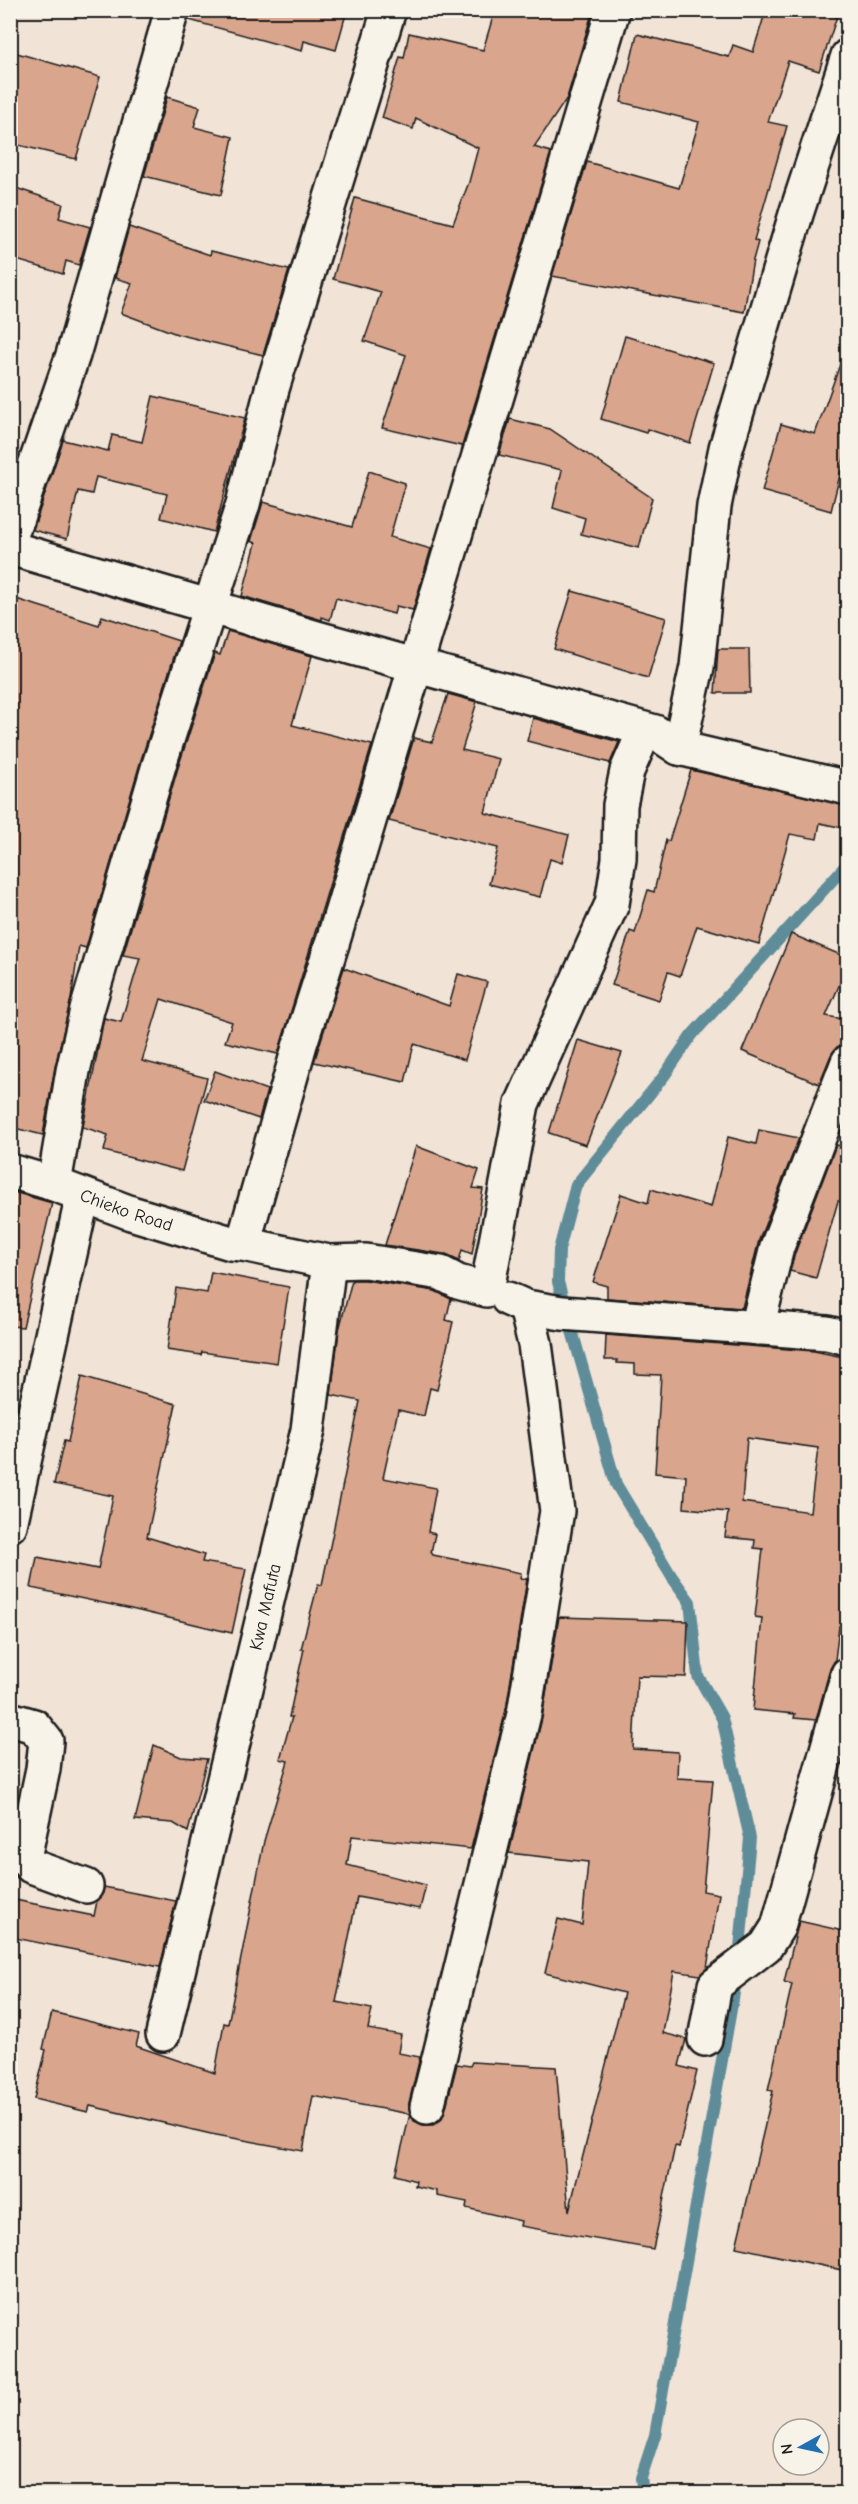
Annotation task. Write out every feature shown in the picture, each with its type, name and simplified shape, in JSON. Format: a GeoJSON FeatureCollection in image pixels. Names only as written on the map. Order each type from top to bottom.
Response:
{"type":"FeatureCollection","features":[{"type":"Feature","properties":{"kind":"street"},"geometry":{"type":"LineString","coordinates":[[10,538],[73,355],[172,10]]}},
{"type":"Feature","properties":{"kind":"street"},"geometry":{"type":"LineString","coordinates":[[10,1525],[68,1189],[73,1071],[87,1010],[209,607],[243,504],[272,388],[389,10]]}},
{"type":"Feature","properties":{"kind":"street"},"geometry":{"type":"LineString","coordinates":[[613,10],[300,1044],[243,1244],[329,1262],[366,1261],[441,1273],[458,1282],[487,1290],[526,1307],[568,1313],[827,1333],[848,1338]]}},
{"type":"Feature","properties":{"kind":"street"},"geometry":{"type":"LineString","coordinates":[[680,748],[697,667],[714,506],[726,448],[797,211],[848,56]]}},
{"type":"Feature","properties":{"kind":"street"},"geometry":{"type":"LineString","coordinates":[[10,548],[209,607],[655,732],[680,748],[844,788]]}},
{"type":"Feature","properties":{"kind":"street"},"geometry":{"type":"LineString","coordinates":[[487,1290],[522,1104],[612,904],[619,859],[620,805],[627,771],[645,730]]}},
{"type":"Feature","properties":{"kind":"street"},"geometry":{"type":"LineString","coordinates":[[757,1328],[777,1247],[848,1062]]}},
{"type":"Feature","properties":{"kind":"street","name":"Chieko Road"},"geometry":{"type":"LineString","coordinates":[[10,1172],[68,1189],[142,1216],[231,1243],[243,1244]]}},
{"type":"Feature","properties":{"kind":"street","name":"Kwa Mafuta"},"geometry":{"type":"LineString","coordinates":[[163,2034],[308,1430],[329,1262]]}},
{"type":"Feature","properties":{"kind":"street"},"geometry":{"type":"LineString","coordinates":[[427,2107],[524,1714],[557,1511],[535,1344],[526,1307]]}},
{"type":"Feature","properties":{"kind":"street"},"geometry":{"type":"LineString","coordinates":[[705,2039],[715,1985],[766,1946],[778,1927],[848,1674]]}},
{"type":"Feature","properties":{"kind":"street"},"geometry":{"type":"LineString","coordinates":[[10,1719],[34,1726],[46,1741],[43,1769],[24,1858],[31,1866],[86,1886]]}},
{"type":"Feature","properties":{"kind":"building"},"geometry":{"type":"Polygon","coordinates":[[[190,10],[347,10],[336,50],[304,41],[302,51],[189,20],[190,10]]]}},
{"type":"Feature","properties":{"kind":"building"},"geometry":{"type":"Polygon","coordinates":[[[495,10],[593,10],[567,98],[534,147],[551,152],[462,446],[382,428],[406,355],[364,341],[381,292],[333,279],[355,198],[453,224],[469,182],[478,148],[416,118],[413,129],[382,118],[400,57],[404,58],[409,33],[483,50],[495,10]]]}},
{"type":"Feature","properties":{"kind":"building"},"geometry":{"type":"Polygon","coordinates":[[[766,10],[839,10],[819,71],[788,61],[768,122],[787,126],[754,240],[758,242],[744,312],[552,276],[587,162],[679,188],[699,122],[621,102],[637,34],[729,57],[733,45],[753,52],[766,10]]]}},
{"type":"Feature","properties":{"kind":"building"},"geometry":{"type":"Polygon","coordinates":[[[10,51],[100,77],[76,159],[10,143],[10,51]]]}},
{"type":"Feature","properties":{"kind":"building"},"geometry":{"type":"Polygon","coordinates":[[[167,97],[200,107],[194,127],[233,137],[221,195],[144,176],[167,97]]]}},
{"type":"Feature","properties":{"kind":"building"},"geometry":{"type":"Polygon","coordinates":[[[10,186],[63,204],[59,218],[90,227],[79,265],[66,261],[63,274],[10,258],[10,186]]]}},
{"type":"Feature","properties":{"kind":"building"},"geometry":{"type":"Polygon","coordinates":[[[129,227],[210,255],[211,251],[289,270],[263,355],[177,334],[121,313],[132,283],[115,278],[129,227]]]}},
{"type":"Feature","properties":{"kind":"building"},"geometry":{"type":"Polygon","coordinates":[[[625,336],[714,363],[690,443],[647,429],[646,433],[601,419],[625,336]]]}},
{"type":"Feature","properties":{"kind":"building"},"geometry":{"type":"Polygon","coordinates":[[[843,356],[848,356],[848,443],[831,511],[762,491],[781,424],[815,434],[843,356]]]}},
{"type":"Feature","properties":{"kind":"building"},"geometry":{"type":"Polygon","coordinates":[[[153,396],[245,418],[214,532],[161,518],[167,494],[96,477],[92,494],[78,491],[67,539],[33,530],[63,440],[108,451],[112,435],[142,442],[153,396]]]}},
{"type":"Feature","properties":{"kind":"building"},"geometry":{"type":"Polygon","coordinates":[[[510,419],[550,429],[652,498],[639,548],[581,534],[585,518],[553,508],[562,470],[499,455],[510,419]]]}},
{"type":"Feature","properties":{"kind":"building"},"geometry":{"type":"Polygon","coordinates":[[[369,471],[405,483],[390,537],[431,549],[413,610],[396,606],[394,614],[336,598],[330,620],[322,617],[322,620],[242,596],[256,543],[251,541],[263,502],[352,527],[369,471]]]}},
{"type":"Feature","properties":{"kind":"building"},"geometry":{"type":"Polygon","coordinates":[[[572,591],[666,618],[648,678],[554,649],[572,591]]]}},
{"type":"Feature","properties":{"kind":"building"},"geometry":{"type":"Polygon","coordinates":[[[10,597],[99,625],[102,616],[179,641],[141,760],[86,948],[79,946],[71,999],[55,1067],[43,1135],[10,1127],[10,597]]]}},
{"type":"Feature","properties":{"kind":"building"},"geometry":{"type":"Polygon","coordinates":[[[228,631],[312,656],[292,725],[372,745],[278,1054],[225,1042],[232,1022],[161,999],[142,1061],[207,1078],[182,1171],[104,1151],[108,1135],[83,1127],[104,1018],[121,1022],[140,958],[123,955],[177,771],[215,653],[220,655],[228,631]]]}},
{"type":"Feature","properties":{"kind":"building"},"geometry":{"type":"Polygon","coordinates":[[[718,649],[749,649],[750,693],[715,693],[718,649]]]}},
{"type":"Feature","properties":{"kind":"building"},"geometry":{"type":"Polygon","coordinates":[[[448,694],[477,702],[462,750],[499,759],[485,813],[569,835],[562,863],[550,859],[540,897],[489,884],[498,848],[389,821],[414,738],[432,742],[448,694]]]}},
{"type":"Feature","properties":{"kind":"building"},"geometry":{"type":"Polygon","coordinates":[[[533,718],[619,742],[610,763],[527,741],[533,718]]]}},
{"type":"Feature","properties":{"kind":"building"},"geometry":{"type":"Polygon","coordinates":[[[691,770],[848,806],[848,829],[820,823],[817,839],[790,834],[759,944],[697,926],[680,976],[668,972],[659,1000],[612,985],[630,931],[635,933],[648,890],[654,892],[666,840],[669,841],[691,770]]]}},
{"type":"Feature","properties":{"kind":"building"},"geometry":{"type":"Polygon","coordinates":[[[791,934],[848,958],[848,965],[826,1016],[848,1020],[848,1044],[837,1047],[831,1055],[819,1084],[742,1051],[791,934]]]}},
{"type":"Feature","properties":{"kind":"building"},"geometry":{"type":"Polygon","coordinates":[[[344,968],[449,1006],[458,974],[487,982],[465,1060],[414,1044],[405,1082],[314,1062],[344,968]]]}},
{"type":"Feature","properties":{"kind":"building"},"geometry":{"type":"Polygon","coordinates":[[[578,1040],[622,1053],[586,1145],[549,1133],[578,1040]]]}},
{"type":"Feature","properties":{"kind":"building"},"geometry":{"type":"Polygon","coordinates":[[[215,1071],[267,1090],[259,1119],[204,1100],[215,1071]]]}},
{"type":"Feature","properties":{"kind":"building"},"geometry":{"type":"Polygon","coordinates":[[[759,1130],[799,1138],[759,1240],[742,1308],[607,1298],[607,1286],[593,1282],[621,1194],[648,1203],[651,1189],[711,1207],[728,1137],[756,1144],[759,1130]]]}},
{"type":"Feature","properties":{"kind":"building"},"geometry":{"type":"Polygon","coordinates":[[[836,1145],[848,1147],[848,1204],[838,1201],[816,1278],[790,1271],[836,1145]]]}},
{"type":"Feature","properties":{"kind":"building"},"geometry":{"type":"Polygon","coordinates":[[[416,1146],[479,1170],[473,1188],[483,1189],[472,1254],[462,1250],[459,1261],[444,1254],[385,1245],[416,1146]]]}},
{"type":"Feature","properties":{"kind":"building"},"geometry":{"type":"Polygon","coordinates":[[[10,1191],[52,1203],[23,1327],[10,1326],[10,1191]]]}},
{"type":"Feature","properties":{"kind":"building"},"geometry":{"type":"Polygon","coordinates":[[[211,1272],[289,1287],[277,1363],[202,1352],[201,1355],[167,1350],[176,1288],[207,1293],[211,1272]]]}},
{"type":"Feature","properties":{"kind":"building"},"geometry":{"type":"Polygon","coordinates":[[[352,1280],[435,1291],[451,1299],[446,1320],[453,1322],[437,1390],[430,1388],[424,1416],[398,1410],[383,1478],[436,1488],[428,1532],[435,1534],[431,1552],[433,1555],[521,1573],[520,1578],[527,1579],[506,1710],[471,1849],[352,1836],[347,1865],[426,1885],[420,1909],[357,1897],[336,2002],[372,2009],[368,2029],[401,2035],[398,2053],[420,2057],[409,2103],[410,2114],[313,2096],[303,2151],[211,2134],[90,2106],[88,2112],[34,2099],[46,2050],[43,2049],[52,2012],[139,2034],[136,2046],[215,2073],[224,2023],[228,2024],[264,1841],[288,1761],[280,1759],[292,1717],[289,1717],[304,1649],[301,1649],[318,1584],[322,1585],[360,1401],[331,1395],[339,1330],[352,1280]]]}},
{"type":"Feature","properties":{"kind":"building"},"geometry":{"type":"Polygon","coordinates":[[[606,1335],[814,1351],[848,1358],[848,1627],[839,1626],[835,1660],[830,1669],[816,1720],[794,1718],[795,1714],[753,1710],[762,1618],[755,1617],[763,1549],[754,1548],[755,1540],[725,1537],[728,1512],[684,1508],[686,1476],[655,1473],[661,1375],[635,1374],[635,1364],[605,1360],[606,1335]],[[747,1438],[742,1502],[810,1512],[818,1448],[747,1438]]]}},
{"type":"Feature","properties":{"kind":"building"},"geometry":{"type":"Polygon","coordinates":[[[82,1376],[176,1404],[147,1537],[204,1555],[202,1562],[246,1569],[232,1633],[31,1588],[37,1557],[98,1569],[113,1496],[54,1484],[64,1441],[68,1442],[82,1376]]]}},
{"type":"Feature","properties":{"kind":"building"},"geometry":{"type":"Polygon","coordinates":[[[559,1617],[688,1621],[686,1677],[637,1676],[633,1749],[678,1752],[677,1778],[713,1780],[703,1891],[719,1894],[707,1968],[700,1975],[674,1971],[663,2033],[686,2039],[679,2066],[697,2071],[679,2147],[675,2146],[653,2249],[520,2226],[521,2221],[466,2208],[467,2202],[437,2196],[437,2191],[415,2186],[416,2181],[395,2175],[410,2114],[414,2121],[423,2125],[433,2125],[441,2120],[457,2064],[470,2066],[472,2062],[556,2067],[569,2211],[624,1993],[545,1973],[558,1919],[582,1925],[588,1862],[509,1853],[542,1718],[559,1617]]]}},
{"type":"Feature","properties":{"kind":"building"},"geometry":{"type":"Polygon","coordinates":[[[154,1745],[181,1757],[207,1759],[188,1832],[173,1823],[135,1820],[154,1745]]]}},
{"type":"Feature","properties":{"kind":"building"},"geometry":{"type":"Polygon","coordinates":[[[104,1887],[176,1901],[160,1967],[10,1937],[10,1899],[94,1916],[97,1901],[104,1887]]]}},
{"type":"Feature","properties":{"kind":"building"},"geometry":{"type":"Polygon","coordinates":[[[799,1921],[848,1932],[848,1956],[839,1996],[848,1997],[848,2245],[842,2270],[736,2247],[773,2091],[768,2090],[792,1984],[784,1982],[799,1921]]]}},
{"type":"Feature","properties":{"kind":"waterway"},"geometry":{"type":"LineString","coordinates":[[739,1959],[750,1838],[722,1718],[698,1676],[690,1602],[672,1577],[616,1484],[558,1282],[559,1250],[576,1185],[664,1076],[692,1035],[848,863]]}},
{"type":"Feature","properties":{"kind":"waterway"},"geometry":{"type":"LineString","coordinates":[[643,2494],[641,2478],[655,2435],[737,1976]]}}]}
